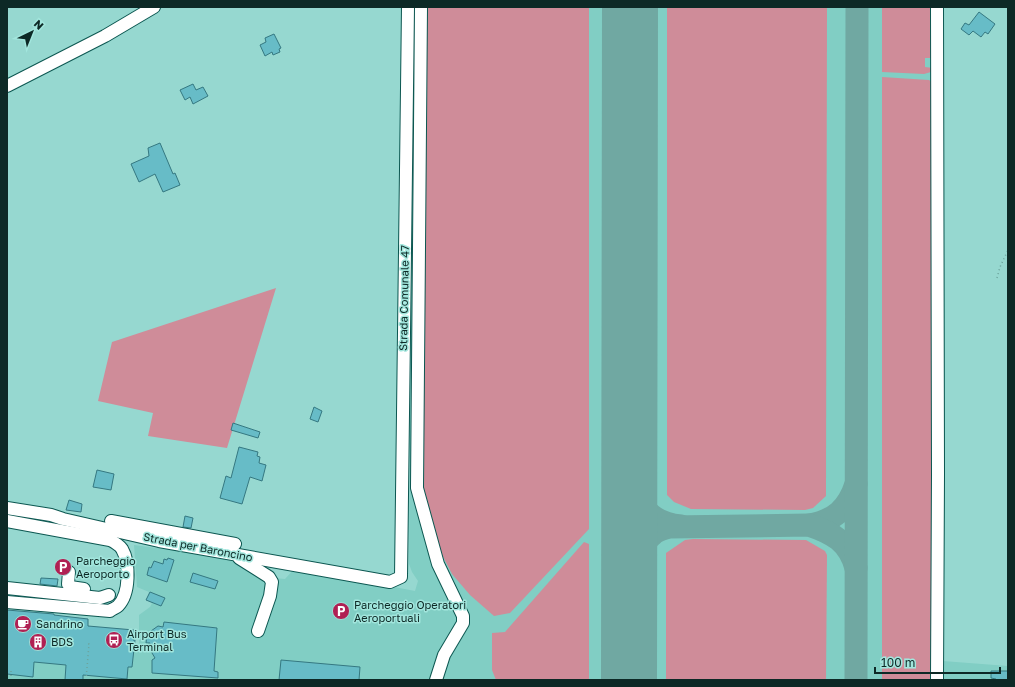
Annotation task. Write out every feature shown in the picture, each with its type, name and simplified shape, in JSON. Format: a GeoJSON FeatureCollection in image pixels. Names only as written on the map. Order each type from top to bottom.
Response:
{"type":"FeatureCollection","features":[{"type":"Feature","properties":{"kind":"street"},"geometry":{"type":"LineString","coordinates":[[7,86],[105,36],[154,7]]}},
{"type":"Feature","properties":{"kind":"street","name":"Strada Comunale 47"},"geometry":{"type":"LineString","coordinates":[[390,582],[401,577],[408,7]]}},
{"type":"Feature","properties":{"kind":"street"},"geometry":{"type":"LineString","coordinates":[[421,7],[417,488],[438,564],[463,616],[461,630],[444,655],[436,680]]}},
{"type":"Feature","properties":{"kind":"street"},"geometry":{"type":"LineString","coordinates":[[937,7],[937,680]]}},
{"type":"Feature","properties":{"kind":"street","name":"Strada per Baroncino"},"geometry":{"type":"LineString","coordinates":[[7,508],[51,515],[62,512],[390,582]]}},
{"type":"Feature","properties":{"kind":"street"},"geometry":{"type":"LineString","coordinates":[[7,521],[110,540],[122,548],[128,567],[127,589],[118,606],[110,611],[7,602]]}},
{"type":"Feature","properties":{"kind":"street"},"geometry":{"type":"LineString","coordinates":[[7,526],[57,534],[63,531]]}},
{"type":"Feature","properties":{"kind":"street"},"geometry":{"type":"LineString","coordinates":[[234,549],[269,577],[272,582],[270,596],[258,631]]}},
{"type":"Feature","properties":{"kind":"street"},"geometry":{"type":"LineString","coordinates":[[69,572],[68,584],[70,587],[101,591],[109,595]]}},
{"type":"Feature","properties":{"kind":"street"},"geometry":{"type":"LineString","coordinates":[[7,588],[100,598],[109,595],[124,596]]}},
{"type":"Feature","properties":{"kind":"path"},"geometry":{"type":"LineString","coordinates":[[997,278],[1000,267],[1008,250]]}},
{"type":"Feature","properties":{"kind":"path"},"geometry":{"type":"LineString","coordinates":[[86,644],[89,644],[86,680]]}},
{"type":"Feature","properties":{"kind":"path"},"geometry":{"type":"LineString","coordinates":[[11,669],[11,680]]}},
{"type":"Feature","properties":{"kind":"shaded area"},"geometry":{"type":"Polygon","coordinates":[[[413,7],[943,7],[945,448],[943,661],[1008,666],[1008,680],[7,680],[7,614],[88,619],[87,640],[139,645],[139,615],[150,607],[152,603],[146,600],[149,592],[137,587],[134,545],[230,558],[263,577],[285,579],[295,568],[415,591],[418,581],[409,564],[413,7]]]}},
{"type":"Feature","properties":{"kind":"shaded area"},"geometry":{"type":"Polygon","coordinates":[[[422,7],[589,7],[589,529],[510,613],[494,616],[470,595],[452,574],[438,547],[421,486],[422,7]]]}},
{"type":"Feature","properties":{"kind":"shaded area"},"geometry":{"type":"Polygon","coordinates":[[[667,7],[827,7],[826,496],[813,508],[805,510],[691,509],[674,502],[667,495],[667,7]]]}},
{"type":"Feature","properties":{"kind":"shaded area"},"geometry":{"type":"Polygon","coordinates":[[[882,7],[932,7],[932,58],[925,58],[925,67],[933,68],[931,72],[924,74],[882,72],[882,7]]]}},
{"type":"Feature","properties":{"kind":"shaded area"},"geometry":{"type":"Polygon","coordinates":[[[882,77],[929,80],[933,83],[931,680],[882,680],[882,77]]]}},
{"type":"Feature","properties":{"kind":"shaded area"},"geometry":{"type":"Polygon","coordinates":[[[276,288],[227,448],[148,436],[153,413],[98,401],[112,342],[276,288]]]}},
{"type":"Feature","properties":{"kind":"shaded area"},"geometry":{"type":"Polygon","coordinates":[[[685,540],[806,540],[825,551],[827,555],[826,680],[666,680],[666,553],[685,540]]]}},
{"type":"Feature","properties":{"kind":"shaded area"},"geometry":{"type":"Polygon","coordinates":[[[584,542],[589,544],[589,680],[496,680],[492,670],[492,633],[505,632],[584,542]]]}},
{"type":"Feature","properties":{"kind":"building"},"geometry":{"type":"Polygon","coordinates":[[[979,12],[995,24],[988,34],[985,32],[981,37],[973,31],[969,35],[961,29],[965,23],[969,25],[979,12]]]}},
{"type":"Feature","properties":{"kind":"building"},"geometry":{"type":"Polygon","coordinates":[[[274,34],[281,48],[279,49],[280,52],[273,55],[272,52],[265,56],[260,45],[266,42],[265,38],[274,34]]]}},
{"type":"Feature","properties":{"kind":"building"},"geometry":{"type":"Polygon","coordinates":[[[193,84],[196,90],[203,87],[208,96],[193,104],[190,97],[185,100],[180,90],[193,84]]]}},
{"type":"Feature","properties":{"kind":"building"},"geometry":{"type":"Polygon","coordinates":[[[160,143],[173,174],[175,173],[180,185],[163,192],[155,174],[139,182],[131,164],[149,156],[148,148],[160,143]]]}},
{"type":"Feature","properties":{"kind":"building"},"geometry":{"type":"Polygon","coordinates":[[[314,407],[322,411],[318,422],[310,419],[314,407]]]}},
{"type":"Feature","properties":{"kind":"building"},"geometry":{"type":"Polygon","coordinates":[[[233,423],[260,432],[258,438],[231,430],[233,423]]]}},
{"type":"Feature","properties":{"kind":"building"},"geometry":{"type":"Polygon","coordinates":[[[239,447],[258,452],[257,456],[260,457],[259,463],[266,465],[262,481],[250,477],[242,504],[220,498],[226,476],[231,478],[239,447]]]}},
{"type":"Feature","properties":{"kind":"building"},"geometry":{"type":"Polygon","coordinates":[[[97,470],[114,474],[111,490],[93,487],[97,470]]]}},
{"type":"Feature","properties":{"kind":"building"},"geometry":{"type":"Polygon","coordinates":[[[69,500],[82,504],[81,512],[66,510],[69,500]]]}},
{"type":"Feature","properties":{"kind":"building"},"geometry":{"type":"Polygon","coordinates":[[[185,516],[193,518],[191,528],[183,527],[185,516]]]}},
{"type":"Feature","properties":{"kind":"building"},"geometry":{"type":"Polygon","coordinates":[[[168,558],[174,560],[167,582],[147,575],[149,567],[151,568],[154,561],[163,564],[164,559],[167,560],[168,558]]]}},
{"type":"Feature","properties":{"kind":"building"},"geometry":{"type":"Polygon","coordinates":[[[193,573],[218,581],[215,589],[190,582],[193,573]]]}},
{"type":"Feature","properties":{"kind":"building"},"geometry":{"type":"Polygon","coordinates":[[[41,578],[58,579],[57,586],[40,584],[41,578]]]}},
{"type":"Feature","properties":{"kind":"building"},"geometry":{"type":"Polygon","coordinates":[[[150,592],[165,598],[161,606],[146,600],[150,592]]]}},
{"type":"Feature","properties":{"kind":"building"},"geometry":{"type":"Polygon","coordinates":[[[7,610],[54,614],[88,619],[88,626],[134,630],[133,640],[135,640],[132,667],[128,667],[127,679],[83,675],[83,680],[65,680],[66,665],[34,662],[33,677],[7,674],[7,610]]]}},
{"type":"Feature","properties":{"kind":"building"},"geometry":{"type":"Polygon","coordinates":[[[164,622],[217,628],[214,671],[218,672],[218,678],[152,673],[152,660],[155,658],[152,653],[150,643],[146,643],[147,635],[151,636],[151,631],[158,626],[163,627],[164,622]]]}},
{"type":"Feature","properties":{"kind":"building"},"geometry":{"type":"Polygon","coordinates":[[[281,660],[360,667],[359,680],[279,680],[281,660]]]}},
{"type":"Feature","properties":{"kind":"building"},"geometry":{"type":"Polygon","coordinates":[[[991,671],[1008,671],[1008,680],[996,680],[991,678],[991,671]]]}},
{"type":"Feature","properties":{"kind":"taxiway"},"geometry":{"type":"LineString","coordinates":[[856,680],[857,7]]}},
{"type":"Feature","properties":{"kind":"taxiway"},"geometry":{"type":"LineString","coordinates":[[629,457],[637,493],[647,512],[667,523],[681,526]]}},
{"type":"Feature","properties":{"kind":"taxiway"},"geometry":{"type":"LineString","coordinates":[[809,525],[833,517],[839,512],[849,500],[856,484]]}},
{"type":"Feature","properties":{"kind":"taxiway"},"geometry":{"type":"LineString","coordinates":[[629,590],[636,561],[642,547],[654,533],[669,527],[809,525],[825,531],[839,540],[849,551],[856,568]]}},
{"type":"Feature","properties":{"kind":"runway"},"geometry":{"type":"LineString","coordinates":[[629,680],[630,7]]}},
{"type":"Feature","properties":{"kind":"place","name":"Parcheggio Aeroporto"},"geometry":{"type":"Point","coordinates":[63,567]}},
{"type":"Feature","properties":{"kind":"place","name":"Parcheggio Operatori Aeroportuali"},"geometry":{"type":"Point","coordinates":[341,611]}},
{"type":"Feature","properties":{"kind":"place","name":"Sandrino"},"geometry":{"type":"Point","coordinates":[23,624]}},
{"type":"Feature","properties":{"kind":"place","name":"Airport Bus Terminal"},"geometry":{"type":"Point","coordinates":[114,640]}},
{"type":"Feature","properties":{"kind":"place","name":"BDS"},"geometry":{"type":"Point","coordinates":[38,642]}}]}
